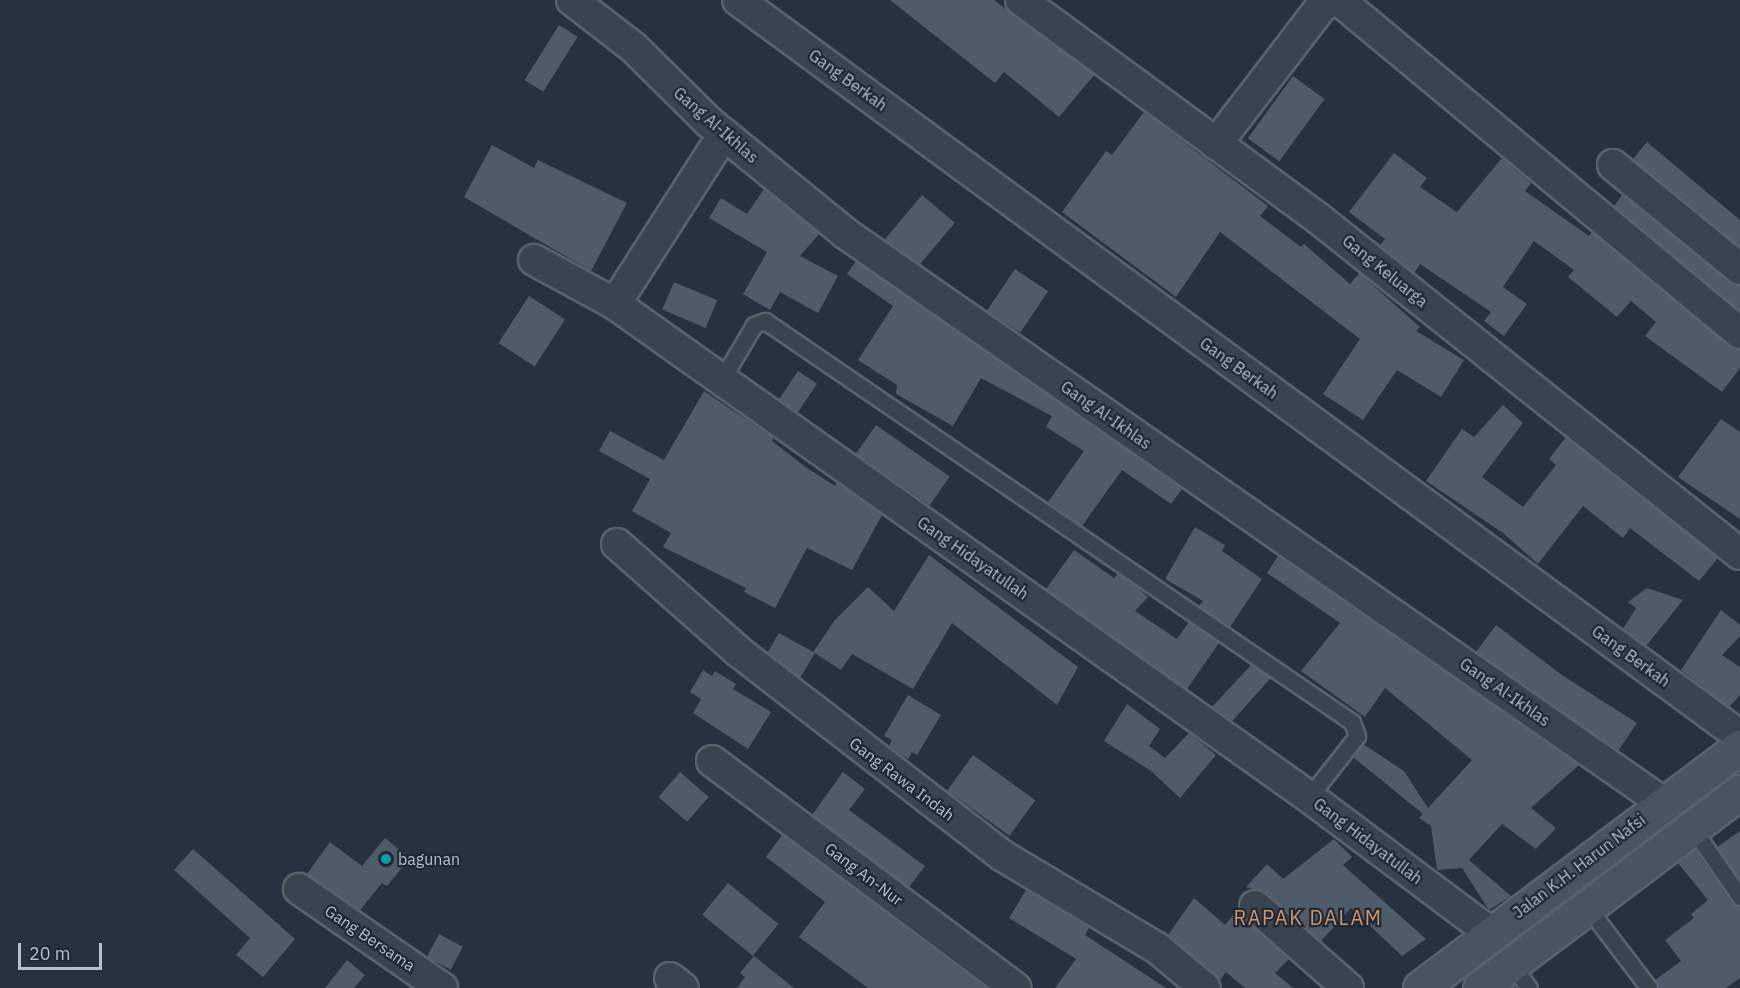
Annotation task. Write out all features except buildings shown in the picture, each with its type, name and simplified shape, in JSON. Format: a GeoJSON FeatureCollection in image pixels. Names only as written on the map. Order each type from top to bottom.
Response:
{"type":"FeatureCollection","features":[{"type":"Feature","properties":{"kind":"main road","name":"Jalan K.H. Harun Nafsi"},"geometry":{"type":"LineString","coordinates":[[1419,988],[1662,802],[1740,747]]}},
{"type":"Feature","properties":{"kind":"main road"},"geometry":{"type":"LineString","coordinates":[[1480,988],[1520,976],[1588,908],[1740,792]]}},
{"type":"Feature","properties":{"kind":"street","name":"Gang Al-Ikhlas"},"geometry":{"type":"LineString","coordinates":[[572,0],[633,48],[724,134],[845,233],[1662,802]]}},
{"type":"Feature","properties":{"kind":"street","name":"Gang Berkah"},"geometry":{"type":"LineString","coordinates":[[738,0],[1740,736]]}},
{"type":"Feature","properties":{"kind":"street","name":"Gang Keluarga"},"geometry":{"type":"LineString","coordinates":[[1021,0],[1319,219],[1740,554]]}},
{"type":"Feature","properties":{"kind":"street"},"geometry":{"type":"LineString","coordinates":[[1216,144],[1321,7],[1333,0]]}},
{"type":"Feature","properties":{"kind":"street"},"geometry":{"type":"LineString","coordinates":[[1339,0],[1740,333]]}},
{"type":"Feature","properties":{"kind":"street"},"geometry":{"type":"LineString","coordinates":[[615,304],[724,134]]}},
{"type":"Feature","properties":{"kind":"street"},"geometry":{"type":"LineString","coordinates":[[1613,165],[1740,269]]}},
{"type":"Feature","properties":{"kind":"street","name":"Gang Hidayatullah"},"geometry":{"type":"LineString","coordinates":[[534,260],[615,304],[722,379],[1309,797],[1491,933]]}},
{"type":"Feature","properties":{"kind":"street","name":"Gang Rawa Indah"},"geometry":{"type":"LineString","coordinates":[[617,544],[739,652],[939,808],[1003,856],[1157,948],[1205,988]]}},
{"type":"Feature","properties":{"kind":"street","name":"Gang An-Nur"},"geometry":{"type":"LineString","coordinates":[[712,761],[1016,988]]}},
{"type":"Feature","properties":{"kind":"street","name":"Gang Bersama"},"geometry":{"type":"LineString","coordinates":[[299,889],[442,988]]}},
{"type":"Feature","properties":{"kind":"street"},"geometry":{"type":"LineString","coordinates":[[1255,906],[1348,988]]}},
{"type":"Feature","properties":{"kind":"lane"},"geometry":{"type":"LineString","coordinates":[[722,379],[754,325],[765,321],[1352,722],[1357,736],[1309,797]]}},
{"type":"Feature","properties":{"kind":"lane"},"geometry":{"type":"LineString","coordinates":[[1693,829],[1740,897]]}},
{"type":"Feature","properties":{"kind":"lane"},"geometry":{"type":"LineString","coordinates":[[1588,908],[1650,988]]}},
{"type":"Feature","properties":{"kind":"place","name":"bagunan"},"geometry":{"type":"Point","coordinates":[386,859]}},
{"type":"Feature","properties":{"kind":"district","name":"RAPAK DALAM"},"geometry":{"type":"Point","coordinates":[1308,917]}}]}
